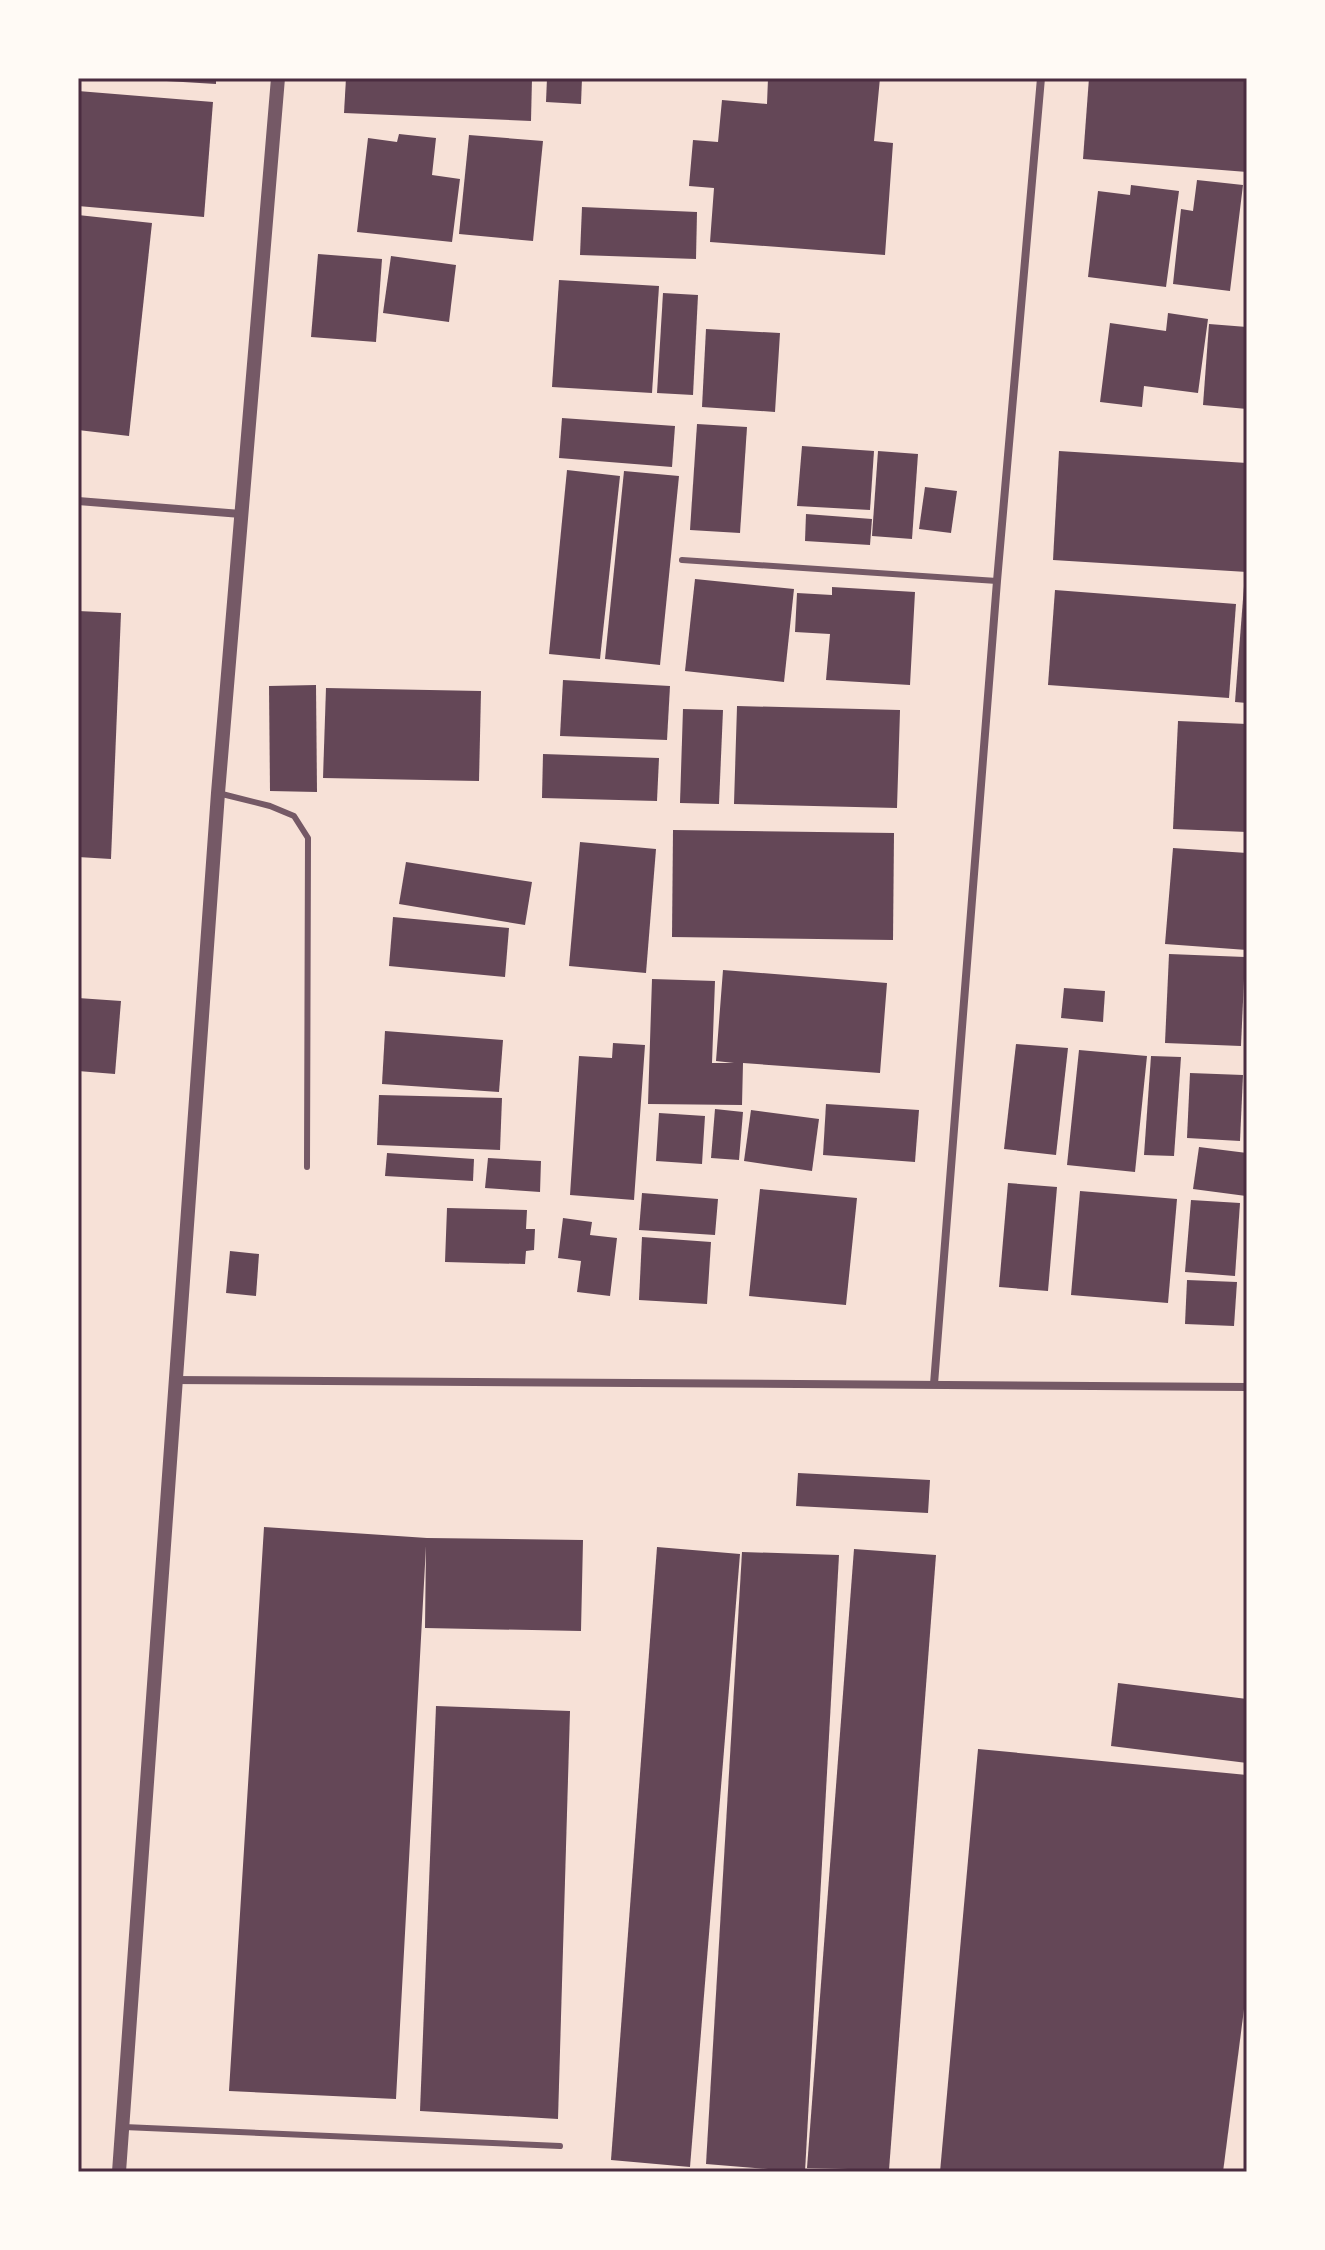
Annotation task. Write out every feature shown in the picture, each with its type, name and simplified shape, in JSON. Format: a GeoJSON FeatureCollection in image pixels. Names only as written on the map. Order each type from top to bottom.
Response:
{"type":"FeatureCollection","features":[{"type":"Feature","properties":{"kind":"street"},"geometry":{"type":"LineString","coordinates":[[119,2172],[173,1380],[278,78]]}},
{"type":"Feature","properties":{"kind":"street"},"geometry":{"type":"LineString","coordinates":[[934,1384],[997,581],[1041,78]]}},
{"type":"Feature","properties":{"kind":"street"},"geometry":{"type":"LineString","coordinates":[[78,501],[241,514]]}},
{"type":"Feature","properties":{"kind":"street"},"geometry":{"type":"LineString","coordinates":[[173,1380],[1247,1387]]}},
{"type":"Feature","properties":{"kind":"lane"},"geometry":{"type":"LineString","coordinates":[[682,560],[997,581]]}},
{"type":"Feature","properties":{"kind":"lane"},"geometry":{"type":"LineString","coordinates":[[218,793],[270,806],[294,816],[308,838],[307,1167]]}},
{"type":"Feature","properties":{"kind":"lane"},"geometry":{"type":"LineString","coordinates":[[121,2127],[560,2146]]}},
{"type":"Feature","properties":{"kind":"building"},"geometry":{"type":"Polygon","coordinates":[[[117,78],[216,78],[216,84],[117,78]]]}},
{"type":"Feature","properties":{"kind":"building"},"geometry":{"type":"Polygon","coordinates":[[[346,78],[532,78],[531,121],[344,113],[346,78]]]}},
{"type":"Feature","properties":{"kind":"building"},"geometry":{"type":"Polygon","coordinates":[[[547,78],[582,78],[581,104],[546,102],[547,78]]]}},
{"type":"Feature","properties":{"kind":"building"},"geometry":{"type":"Polygon","coordinates":[[[768,78],[880,78],[874,141],[893,143],[885,255],[710,242],[714,188],[689,186],[693,140],[718,142],[722,100],[767,104],[768,78]]]}},
{"type":"Feature","properties":{"kind":"building"},"geometry":{"type":"Polygon","coordinates":[[[1089,78],[1247,78],[1247,172],[1083,159],[1089,78]]]}},
{"type":"Feature","properties":{"kind":"building"},"geometry":{"type":"Polygon","coordinates":[[[78,91],[213,102],[204,217],[78,206],[78,91]]]}},
{"type":"Feature","properties":{"kind":"building"},"geometry":{"type":"Polygon","coordinates":[[[399,134],[436,138],[432,175],[460,179],[452,242],[357,232],[368,138],[397,142],[399,134]]]}},
{"type":"Feature","properties":{"kind":"building"},"geometry":{"type":"Polygon","coordinates":[[[469,135],[543,141],[533,241],[459,234],[469,135]]]}},
{"type":"Feature","properties":{"kind":"building"},"geometry":{"type":"Polygon","coordinates":[[[1197,180],[1243,185],[1230,291],[1173,284],[1181,209],[1193,211],[1197,180]]]}},
{"type":"Feature","properties":{"kind":"building"},"geometry":{"type":"Polygon","coordinates":[[[1131,185],[1179,191],[1166,287],[1088,277],[1098,191],[1130,195],[1131,185]]]}},
{"type":"Feature","properties":{"kind":"building"},"geometry":{"type":"Polygon","coordinates":[[[582,207],[697,212],[696,259],[580,255],[582,207]]]}},
{"type":"Feature","properties":{"kind":"building"},"geometry":{"type":"Polygon","coordinates":[[[78,215],[152,223],[129,436],[78,430],[78,215]]]}},
{"type":"Feature","properties":{"kind":"building"},"geometry":{"type":"Polygon","coordinates":[[[318,254],[382,259],[376,342],[311,337],[318,254]]]}},
{"type":"Feature","properties":{"kind":"building"},"geometry":{"type":"Polygon","coordinates":[[[391,256],[456,265],[449,322],[383,313],[391,256]]]}},
{"type":"Feature","properties":{"kind":"building"},"geometry":{"type":"Polygon","coordinates":[[[559,280],[659,286],[652,393],[552,387],[559,280]]]}},
{"type":"Feature","properties":{"kind":"building"},"geometry":{"type":"Polygon","coordinates":[[[663,293],[698,295],[693,395],[657,393],[663,293]]]}},
{"type":"Feature","properties":{"kind":"building"},"geometry":{"type":"Polygon","coordinates":[[[1168,313],[1208,319],[1198,393],[1144,386],[1142,407],[1100,402],[1110,323],[1166,331],[1168,313]]]}},
{"type":"Feature","properties":{"kind":"building"},"geometry":{"type":"Polygon","coordinates":[[[1209,324],[1247,327],[1247,409],[1203,405],[1209,324]]]}},
{"type":"Feature","properties":{"kind":"building"},"geometry":{"type":"Polygon","coordinates":[[[706,329],[780,333],[775,412],[702,407],[706,329]]]}},
{"type":"Feature","properties":{"kind":"building"},"geometry":{"type":"Polygon","coordinates":[[[562,418],[675,426],[672,467],[559,458],[562,418]]]}},
{"type":"Feature","properties":{"kind":"building"},"geometry":{"type":"Polygon","coordinates":[[[697,424],[747,427],[740,533],[690,530],[697,424]]]}},
{"type":"Feature","properties":{"kind":"building"},"geometry":{"type":"Polygon","coordinates":[[[802,446],[874,451],[870,510],[797,506],[802,446]]]}},
{"type":"Feature","properties":{"kind":"building"},"geometry":{"type":"Polygon","coordinates":[[[878,451],[918,454],[912,539],[872,536],[878,451]]]}},
{"type":"Feature","properties":{"kind":"building"},"geometry":{"type":"Polygon","coordinates":[[[1059,451],[1247,463],[1247,572],[1053,560],[1059,451]]]}},
{"type":"Feature","properties":{"kind":"building"},"geometry":{"type":"Polygon","coordinates":[[[567,470],[620,476],[600,659],[549,654],[567,470]]]}},
{"type":"Feature","properties":{"kind":"building"},"geometry":{"type":"Polygon","coordinates":[[[624,471],[679,476],[660,665],[605,659],[624,471]]]}},
{"type":"Feature","properties":{"kind":"building"},"geometry":{"type":"Polygon","coordinates":[[[925,487],[957,491],[951,533],[919,529],[925,487]]]}},
{"type":"Feature","properties":{"kind":"building"},"geometry":{"type":"Polygon","coordinates":[[[806,514],[872,519],[870,545],[805,541],[806,514]]]}},
{"type":"Feature","properties":{"kind":"building"},"geometry":{"type":"Polygon","coordinates":[[[695,579],[794,589],[784,682],[685,671],[695,579]]]}},
{"type":"Feature","properties":{"kind":"building"},"geometry":{"type":"Polygon","coordinates":[[[1244,586],[1247,586],[1247,703],[1235,702],[1244,586]]]}},
{"type":"Feature","properties":{"kind":"building"},"geometry":{"type":"Polygon","coordinates":[[[832,587],[915,592],[910,685],[826,680],[830,634],[795,632],[797,593],[832,595],[832,587]]]}},
{"type":"Feature","properties":{"kind":"building"},"geometry":{"type":"Polygon","coordinates":[[[1055,590],[1236,604],[1229,698],[1048,685],[1055,590]]]}},
{"type":"Feature","properties":{"kind":"building"},"geometry":{"type":"Polygon","coordinates":[[[78,611],[121,613],[111,859],[78,857],[78,611]]]}},
{"type":"Feature","properties":{"kind":"building"},"geometry":{"type":"Polygon","coordinates":[[[563,680],[670,686],[667,740],[560,736],[563,680]]]}},
{"type":"Feature","properties":{"kind":"building"},"geometry":{"type":"Polygon","coordinates":[[[316,685],[317,792],[270,791],[269,686],[316,685]]]}},
{"type":"Feature","properties":{"kind":"building"},"geometry":{"type":"Polygon","coordinates":[[[326,688],[481,691],[479,781],[323,778],[326,688]]]}},
{"type":"Feature","properties":{"kind":"building"},"geometry":{"type":"Polygon","coordinates":[[[737,706],[900,710],[897,808],[734,804],[737,706]]]}},
{"type":"Feature","properties":{"kind":"building"},"geometry":{"type":"Polygon","coordinates":[[[683,709],[723,710],[719,804],[680,803],[683,709]]]}},
{"type":"Feature","properties":{"kind":"building"},"geometry":{"type":"Polygon","coordinates":[[[1178,721],[1247,724],[1247,832],[1173,829],[1178,721]]]}},
{"type":"Feature","properties":{"kind":"building"},"geometry":{"type":"Polygon","coordinates":[[[543,754],[659,758],[657,801],[542,798],[543,754]]]}},
{"type":"Feature","properties":{"kind":"building"},"geometry":{"type":"Polygon","coordinates":[[[673,830],[894,833],[893,940],[672,937],[673,830]]]}},
{"type":"Feature","properties":{"kind":"building"},"geometry":{"type":"Polygon","coordinates":[[[580,842],[656,849],[646,973],[569,966],[580,842]]]}},
{"type":"Feature","properties":{"kind":"building"},"geometry":{"type":"Polygon","coordinates":[[[1173,848],[1247,853],[1247,950],[1165,944],[1173,848]]]}},
{"type":"Feature","properties":{"kind":"building"},"geometry":{"type":"Polygon","coordinates":[[[406,862],[532,882],[525,925],[399,904],[406,862]]]}},
{"type":"Feature","properties":{"kind":"building"},"geometry":{"type":"Polygon","coordinates":[[[393,917],[509,928],[505,977],[389,966],[393,917]]]}},
{"type":"Feature","properties":{"kind":"building"},"geometry":{"type":"Polygon","coordinates":[[[1169,954],[1245,957],[1241,1046],[1165,1043],[1169,954]]]}},
{"type":"Feature","properties":{"kind":"building"},"geometry":{"type":"Polygon","coordinates":[[[723,970],[887,983],[880,1073],[743,1063],[742,1105],[648,1104],[652,979],[715,981],[712,1063],[734,1063],[716,1061],[723,970]]]}},
{"type":"Feature","properties":{"kind":"building"},"geometry":{"type":"Polygon","coordinates":[[[1064,988],[1105,991],[1103,1022],[1061,1018],[1064,988]]]}},
{"type":"Feature","properties":{"kind":"building"},"geometry":{"type":"Polygon","coordinates":[[[78,998],[121,1001],[115,1074],[78,1071],[78,998]]]}},
{"type":"Feature","properties":{"kind":"building"},"geometry":{"type":"Polygon","coordinates":[[[385,1031],[503,1040],[499,1092],[382,1084],[385,1031]]]}},
{"type":"Feature","properties":{"kind":"building"},"geometry":{"type":"Polygon","coordinates":[[[613,1043],[645,1045],[634,1200],[570,1195],[579,1056],[612,1058],[613,1043]]]}},
{"type":"Feature","properties":{"kind":"building"},"geometry":{"type":"Polygon","coordinates":[[[1016,1044],[1068,1048],[1056,1155],[1004,1149],[1016,1044]]]}},
{"type":"Feature","properties":{"kind":"building"},"geometry":{"type":"Polygon","coordinates":[[[1079,1050],[1147,1056],[1135,1172],[1067,1165],[1079,1050]]]}},
{"type":"Feature","properties":{"kind":"building"},"geometry":{"type":"Polygon","coordinates":[[[1151,1056],[1181,1057],[1174,1156],[1144,1155],[1151,1056]]]}},
{"type":"Feature","properties":{"kind":"building"},"geometry":{"type":"Polygon","coordinates":[[[1190,1073],[1243,1075],[1240,1141],[1187,1138],[1190,1073]]]}},
{"type":"Feature","properties":{"kind":"building"},"geometry":{"type":"Polygon","coordinates":[[[379,1095],[502,1098],[500,1150],[377,1145],[379,1095]]]}},
{"type":"Feature","properties":{"kind":"building"},"geometry":{"type":"Polygon","coordinates":[[[826,1104],[919,1110],[915,1162],[823,1155],[826,1104]]]}},
{"type":"Feature","properties":{"kind":"building"},"geometry":{"type":"Polygon","coordinates":[[[715,1109],[743,1112],[739,1160],[711,1158],[715,1109]]]}},
{"type":"Feature","properties":{"kind":"building"},"geometry":{"type":"Polygon","coordinates":[[[751,1110],[819,1119],[812,1171],[744,1161],[751,1110]]]}},
{"type":"Feature","properties":{"kind":"building"},"geometry":{"type":"Polygon","coordinates":[[[659,1113],[705,1116],[702,1164],[656,1161],[659,1113]]]}},
{"type":"Feature","properties":{"kind":"building"},"geometry":{"type":"Polygon","coordinates":[[[1199,1147],[1247,1153],[1246,1196],[1193,1189],[1199,1147]]]}},
{"type":"Feature","properties":{"kind":"building"},"geometry":{"type":"Polygon","coordinates":[[[387,1153],[474,1159],[473,1181],[385,1176],[387,1153]]]}},
{"type":"Feature","properties":{"kind":"building"},"geometry":{"type":"Polygon","coordinates":[[[488,1158],[541,1161],[540,1192],[485,1188],[488,1158]]]}},
{"type":"Feature","properties":{"kind":"building"},"geometry":{"type":"Polygon","coordinates":[[[1008,1183],[1057,1187],[1048,1291],[999,1287],[1008,1183]]]}},
{"type":"Feature","properties":{"kind":"building"},"geometry":{"type":"Polygon","coordinates":[[[760,1189],[857,1198],[846,1305],[749,1296],[760,1189]]]}},
{"type":"Feature","properties":{"kind":"building"},"geometry":{"type":"Polygon","coordinates":[[[1080,1191],[1177,1199],[1168,1303],[1071,1295],[1080,1191]]]}},
{"type":"Feature","properties":{"kind":"building"},"geometry":{"type":"Polygon","coordinates":[[[642,1193],[718,1199],[715,1235],[639,1230],[642,1193]]]}},
{"type":"Feature","properties":{"kind":"building"},"geometry":{"type":"Polygon","coordinates":[[[1191,1200],[1240,1203],[1235,1276],[1185,1272],[1191,1200]]]}},
{"type":"Feature","properties":{"kind":"building"},"geometry":{"type":"Polygon","coordinates":[[[447,1208],[527,1210],[526,1229],[535,1229],[534,1250],[526,1251],[525,1264],[445,1262],[447,1208]]]}},
{"type":"Feature","properties":{"kind":"building"},"geometry":{"type":"Polygon","coordinates":[[[563,1218],[592,1222],[590,1235],[617,1238],[610,1296],[577,1292],[581,1261],[558,1258],[563,1218]]]}},
{"type":"Feature","properties":{"kind":"building"},"geometry":{"type":"Polygon","coordinates":[[[642,1237],[711,1242],[707,1304],[639,1300],[642,1237]]]}},
{"type":"Feature","properties":{"kind":"building"},"geometry":{"type":"Polygon","coordinates":[[[230,1251],[259,1254],[256,1296],[226,1293],[230,1251]]]}},
{"type":"Feature","properties":{"kind":"building"},"geometry":{"type":"Polygon","coordinates":[[[1187,1280],[1237,1282],[1234,1326],[1185,1324],[1187,1280]]]}},
{"type":"Feature","properties":{"kind":"building"},"geometry":{"type":"Polygon","coordinates":[[[798,1473],[930,1480],[928,1513],[796,1506],[798,1473]]]}},
{"type":"Feature","properties":{"kind":"building"},"geometry":{"type":"Polygon","coordinates":[[[264,1527],[427,1538],[583,1540],[581,1631],[425,1628],[426,1546],[396,2099],[229,2091],[264,1527]]]}},
{"type":"Feature","properties":{"kind":"building"},"geometry":{"type":"Polygon","coordinates":[[[657,1547],[740,1554],[690,2167],[611,2160],[657,1547]]]}},
{"type":"Feature","properties":{"kind":"building"},"geometry":{"type":"Polygon","coordinates":[[[854,1549],[936,1555],[889,2170],[807,2168],[854,1549]]]}},
{"type":"Feature","properties":{"kind":"building"},"geometry":{"type":"Polygon","coordinates":[[[742,1552],[839,1555],[805,2172],[706,2164],[742,1552]]]}},
{"type":"Feature","properties":{"kind":"building"},"geometry":{"type":"Polygon","coordinates":[[[1118,1683],[1247,1699],[1247,1763],[1111,1746],[1118,1683]]]}},
{"type":"Feature","properties":{"kind":"building"},"geometry":{"type":"Polygon","coordinates":[[[436,1706],[570,1711],[558,2119],[420,2111],[436,1706]]]}},
{"type":"Feature","properties":{"kind":"building"},"geometry":{"type":"Polygon","coordinates":[[[978,1749],[1247,1775],[1247,1986],[1223,2172],[940,2172],[978,1749]]]}}]}
